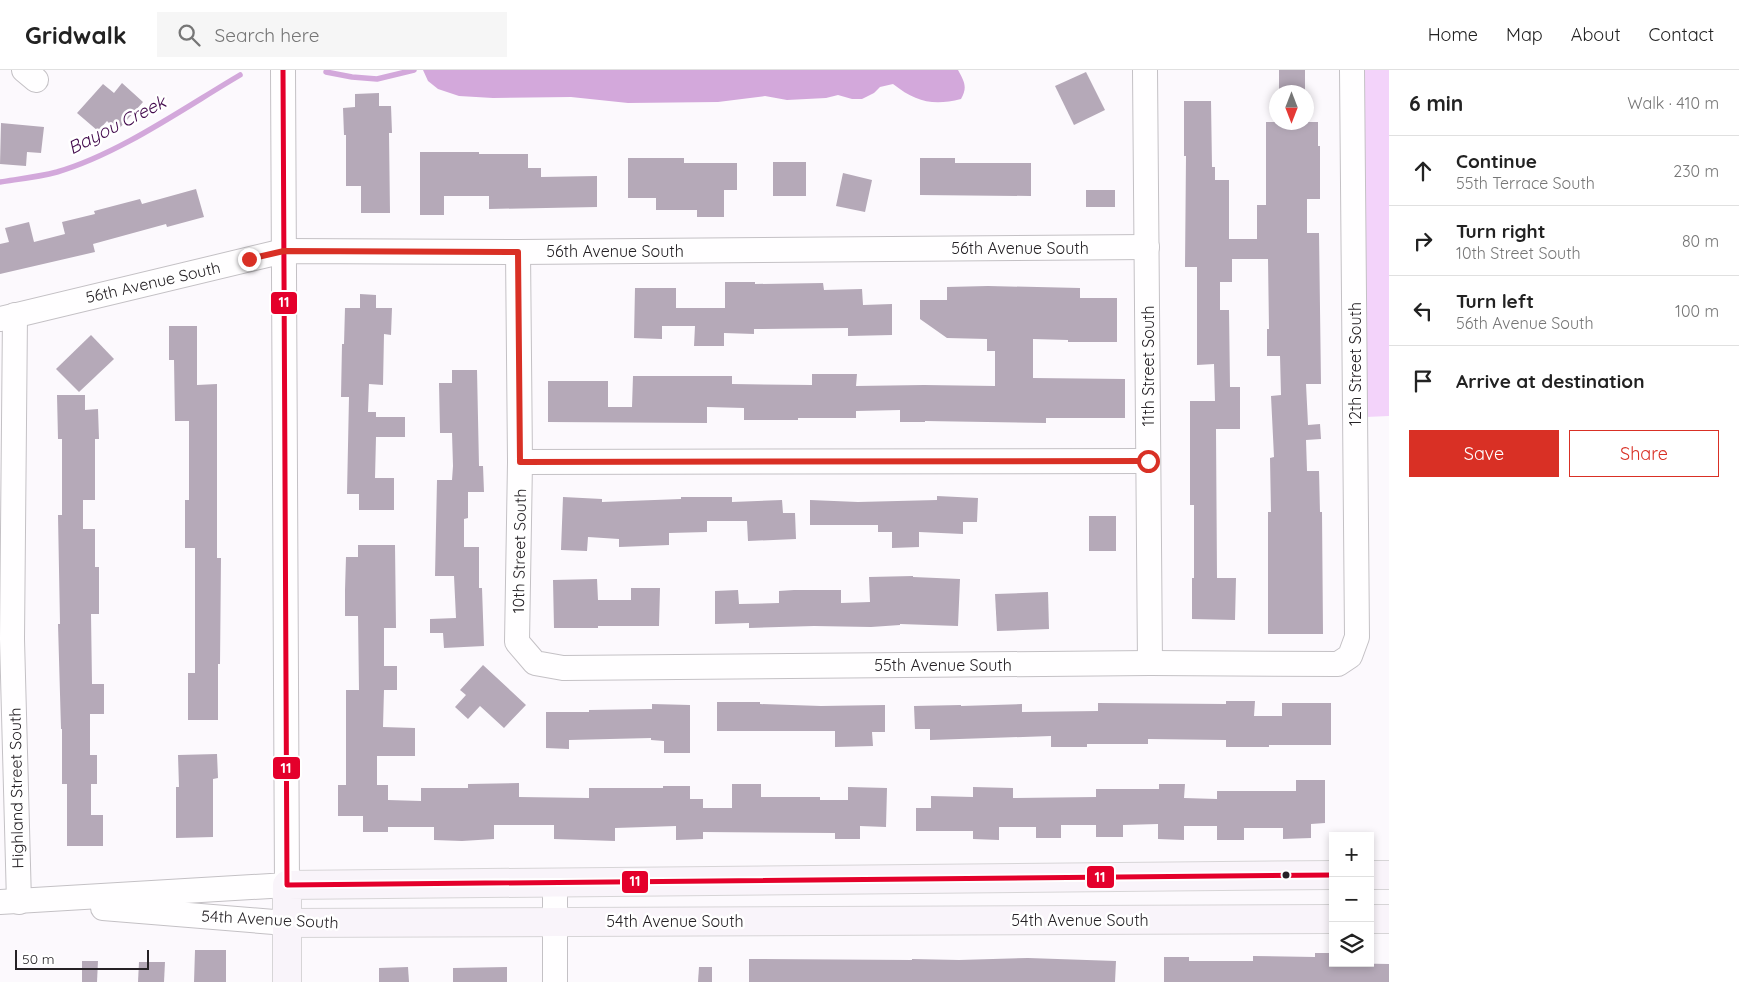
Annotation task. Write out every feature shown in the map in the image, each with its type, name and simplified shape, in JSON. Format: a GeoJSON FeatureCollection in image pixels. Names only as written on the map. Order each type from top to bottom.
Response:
{"type":"FeatureCollection","features":[{"type":"Feature","properties":{"kind":"main road","name":"54th Avenue South"},"geometry":{"type":"LineString","coordinates":[[287,885],[1329,875]]}},
{"type":"Feature","properties":{"kind":"main road"},"geometry":{"type":"LineString","coordinates":[[1374,875],[1389,875]]}},
{"type":"Feature","properties":{"kind":"main road"},"geometry":{"type":"LineString","coordinates":[[287,885],[287,982]]}},
{"type":"Feature","properties":{"kind":"main road","name":"54th Avenue South"},"geometry":{"type":"LineString","coordinates":[[286,923],[1329,919]]}},
{"type":"Feature","properties":{"kind":"main road"},"geometry":{"type":"LineString","coordinates":[[1374,919],[1389,919]]}},
{"type":"Feature","properties":{"kind":"street"},"geometry":{"type":"LineString","coordinates":[[283,70],[287,885]]}},
{"type":"Feature","properties":{"kind":"street","name":"11th Street South"},"geometry":{"type":"LineString","coordinates":[[1145,70],[1150,663]]}},
{"type":"Feature","properties":{"kind":"street","name":"12th Street South"},"geometry":{"type":"LineString","coordinates":[[1350,656],[1357,637],[1352,70]]}},
{"type":"Feature","properties":{"kind":"street","name":"56th Avenue South"},"geometry":{"type":"LineString","coordinates":[[8,317],[284,251],[518,252],[1147,248]]}},
{"type":"Feature","properties":{"kind":"street","name":"10th Street South"},"geometry":{"type":"LineString","coordinates":[[518,252],[520,462],[517,642],[535,663]]}},
{"type":"Feature","properties":{"kind":"street","name":"Highland Street South"},"geometry":{"type":"LineString","coordinates":[[8,317],[6,638],[9,902]]}},
{"type":"Feature","properties":{"kind":"street"},"geometry":{"type":"LineString","coordinates":[[520,462],[1148,461]]}},
{"type":"Feature","properties":{"kind":"street","name":"55th Avenue South"},"geometry":{"type":"LineString","coordinates":[[535,663],[563,668],[1150,663],[1338,664],[1350,656]]}},
{"type":"Feature","properties":{"kind":"street"},"geometry":{"type":"LineString","coordinates":[[555,883],[555,982]]}},
{"type":"Feature","properties":{"kind":"street","name":"54th Avenue South"},"geometry":{"type":"LineString","coordinates":[[9,902],[287,885]]}},
{"type":"Feature","properties":{"kind":"street","name":"54th Avenue South"},"geometry":{"type":"LineString","coordinates":[[9,902],[286,923]]}},
{"type":"Feature","properties":{"kind":"shaded area"},"geometry":{"type":"Polygon","coordinates":[[[423,70],[958,70],[965,87],[961,99],[942,102],[917,99],[893,84],[880,87],[874,93],[862,99],[852,99],[838,95],[826,98],[787,100],[765,96],[718,102],[628,103],[571,97],[493,98],[459,96],[438,89],[428,81],[423,70]]]}},
{"type":"Feature","properties":{"kind":"shaded area"},"geometry":{"type":"Polygon","coordinates":[[[1363,70],[1389,70],[1389,416],[1366,417],[1363,70]]]}},
{"type":"Feature","properties":{"kind":"building"},"geometry":{"type":"Polygon","coordinates":[[[1279,70],[1305,70],[1305,85],[1279,85],[1279,70]]]}},
{"type":"Feature","properties":{"kind":"building"},"geometry":{"type":"Polygon","coordinates":[[[1086,72],[1105,110],[1074,125],[1055,86],[1086,72]]]}},
{"type":"Feature","properties":{"kind":"building"},"geometry":{"type":"Polygon","coordinates":[[[122,83],[143,102],[117,131],[107,121],[98,131],[77,113],[103,84],[114,93],[122,83]]]}},
{"type":"Feature","properties":{"kind":"building"},"geometry":{"type":"Polygon","coordinates":[[[379,93],[379,106],[391,106],[392,133],[389,133],[390,213],[361,213],[361,186],[346,186],[346,135],[344,135],[343,108],[355,107],[355,94],[379,93]]]}},
{"type":"Feature","properties":{"kind":"building"},"geometry":{"type":"Polygon","coordinates":[[[1184,101],[1211,101],[1212,167],[1215,167],[1215,180],[1229,180],[1229,239],[1257,239],[1257,205],[1266,205],[1266,122],[1269,122],[1269,130],[1314,130],[1314,122],[1318,122],[1320,199],[1307,199],[1307,233],[1319,233],[1321,384],[1306,384],[1308,425],[1320,424],[1321,439],[1306,440],[1307,471],[1319,471],[1320,512],[1322,512],[1323,634],[1268,634],[1268,512],[1271,512],[1270,458],[1274,457],[1271,396],[1281,395],[1280,356],[1267,356],[1267,329],[1269,329],[1268,259],[1232,259],[1232,282],[1220,282],[1220,310],[1229,310],[1230,387],[1240,387],[1240,429],[1216,429],[1217,578],[1236,578],[1235,620],[1192,619],[1194,505],[1190,505],[1190,401],[1215,401],[1214,364],[1197,365],[1197,267],[1185,267],[1186,156],[1184,156],[1184,101]]]}},
{"type":"Feature","properties":{"kind":"building"},"geometry":{"type":"Polygon","coordinates":[[[1,123],[44,127],[41,153],[27,152],[26,166],[0,164],[1,123]]]}},
{"type":"Feature","properties":{"kind":"building"},"geometry":{"type":"Polygon","coordinates":[[[420,152],[528,154],[528,168],[541,168],[541,177],[597,176],[597,207],[489,209],[489,196],[444,196],[444,215],[420,215],[420,152]]]}},
{"type":"Feature","properties":{"kind":"building"},"geometry":{"type":"Polygon","coordinates":[[[628,158],[684,158],[684,163],[737,163],[737,190],[724,190],[724,217],[697,217],[697,210],[656,210],[656,198],[628,198],[628,158]]]}},
{"type":"Feature","properties":{"kind":"building"},"geometry":{"type":"Polygon","coordinates":[[[920,158],[955,158],[955,163],[1031,163],[1031,196],[920,195],[920,158]]]}},
{"type":"Feature","properties":{"kind":"building"},"geometry":{"type":"Polygon","coordinates":[[[773,162],[806,162],[806,196],[773,196],[773,162]]]}},
{"type":"Feature","properties":{"kind":"building"},"geometry":{"type":"Polygon","coordinates":[[[843,173],[872,180],[865,212],[836,206],[843,173]]]}},
{"type":"Feature","properties":{"kind":"building"},"geometry":{"type":"Polygon","coordinates":[[[196,189],[204,217],[167,227],[166,224],[93,244],[95,252],[0,274],[0,244],[9,242],[5,228],[29,222],[34,242],[65,234],[62,222],[95,214],[94,211],[140,199],[142,204],[196,189]]]}},
{"type":"Feature","properties":{"kind":"building"},"geometry":{"type":"Polygon","coordinates":[[[1086,190],[1115,190],[1115,207],[1086,207],[1086,190]]]}},
{"type":"Feature","properties":{"kind":"building"},"geometry":{"type":"Polygon","coordinates":[[[725,282],[755,282],[755,284],[823,283],[824,290],[862,289],[863,305],[892,304],[892,335],[848,336],[848,328],[754,329],[754,334],[724,333],[724,346],[694,346],[695,326],[662,326],[662,339],[634,338],[635,288],[676,288],[676,308],[725,308],[725,282]]]}},
{"type":"Feature","properties":{"kind":"building"},"geometry":{"type":"Polygon","coordinates":[[[947,287],[1080,288],[1080,298],[1117,298],[1117,342],[1068,342],[1068,340],[1033,339],[1033,378],[1125,379],[1125,418],[1046,418],[1046,423],[900,422],[900,410],[856,411],[856,418],[744,420],[744,408],[707,407],[707,423],[548,422],[548,381],[608,381],[608,407],[632,407],[633,376],[732,376],[732,384],[812,385],[812,374],[857,374],[856,386],[995,386],[995,351],[987,351],[987,339],[947,338],[920,319],[920,300],[947,300],[947,287]]]}},
{"type":"Feature","properties":{"kind":"building"},"geometry":{"type":"Polygon","coordinates":[[[360,294],[376,295],[376,308],[392,308],[391,335],[384,334],[383,385],[369,384],[368,412],[376,412],[376,417],[405,417],[405,437],[376,437],[375,478],[394,478],[394,510],[359,510],[359,494],[347,494],[349,397],[341,397],[342,344],[344,344],[345,308],[360,308],[360,294]]]}},
{"type":"Feature","properties":{"kind":"building"},"geometry":{"type":"Polygon","coordinates":[[[169,326],[197,326],[197,385],[217,384],[217,558],[221,558],[218,720],[188,720],[188,673],[195,673],[195,548],[185,548],[185,500],[189,500],[189,421],[175,421],[174,360],[169,360],[169,326]]]}},
{"type":"Feature","properties":{"kind":"building"},"geometry":{"type":"Polygon","coordinates":[[[91,335],[114,359],[79,392],[56,369],[91,335]]]}},
{"type":"Feature","properties":{"kind":"building"},"geometry":{"type":"Polygon","coordinates":[[[452,370],[477,370],[479,466],[483,466],[484,492],[468,492],[468,518],[464,519],[464,547],[479,547],[479,588],[482,588],[484,646],[444,648],[443,633],[430,633],[430,619],[456,618],[454,576],[435,576],[437,480],[452,480],[453,466],[452,433],[440,433],[439,383],[452,383],[452,370]]]}},
{"type":"Feature","properties":{"kind":"building"},"geometry":{"type":"Polygon","coordinates":[[[57,395],[85,395],[85,410],[98,409],[99,439],[95,439],[95,500],[83,500],[83,529],[95,529],[95,567],[99,567],[99,614],[91,614],[92,684],[104,684],[104,714],[90,714],[90,755],[97,755],[97,784],[91,784],[91,815],[103,815],[103,846],[67,846],[67,784],[62,784],[58,624],[60,624],[58,515],[62,515],[62,439],[58,439],[57,395]]]}},
{"type":"Feature","properties":{"kind":"building"},"geometry":{"type":"Polygon","coordinates":[[[937,496],[978,498],[977,522],[963,522],[963,534],[919,532],[919,547],[892,548],[892,532],[878,532],[878,525],[810,525],[810,500],[858,502],[937,500],[937,496]]]}},
{"type":"Feature","properties":{"kind":"building"},"geometry":{"type":"Polygon","coordinates":[[[563,497],[602,499],[602,502],[681,499],[681,497],[732,497],[732,502],[782,500],[783,513],[795,513],[796,539],[748,541],[747,521],[707,521],[707,532],[669,533],[669,545],[619,547],[619,539],[588,537],[587,551],[561,550],[563,497]]]}},
{"type":"Feature","properties":{"kind":"building"},"geometry":{"type":"Polygon","coordinates":[[[1089,516],[1116,516],[1116,551],[1089,551],[1089,516]]]}},
{"type":"Feature","properties":{"kind":"building"},"geometry":{"type":"Polygon","coordinates":[[[358,545],[395,545],[396,628],[384,628],[384,666],[397,666],[397,690],[384,690],[383,727],[415,728],[415,756],[377,756],[377,785],[388,785],[388,800],[421,801],[421,788],[468,788],[468,784],[519,783],[519,797],[589,798],[589,788],[690,786],[690,799],[703,799],[703,808],[732,808],[732,784],[761,784],[761,797],[820,797],[820,800],[848,800],[848,787],[887,788],[886,827],[860,826],[860,839],[835,839],[835,833],[703,832],[703,839],[676,840],[676,826],[615,828],[615,841],[554,839],[554,825],[494,825],[494,839],[462,841],[434,840],[434,827],[388,827],[388,832],[363,832],[363,816],[338,816],[338,785],[346,785],[346,690],[359,690],[358,616],[345,616],[346,557],[358,557],[358,545]]]}},
{"type":"Feature","properties":{"kind":"building"},"geometry":{"type":"Polygon","coordinates":[[[913,576],[960,579],[958,626],[900,624],[871,627],[749,628],[749,623],[715,624],[715,591],[738,590],[739,604],[779,603],[779,591],[794,590],[841,590],[841,603],[870,602],[869,577],[913,576]]]}},
{"type":"Feature","properties":{"kind":"building"},"geometry":{"type":"Polygon","coordinates":[[[597,579],[598,600],[631,600],[631,588],[660,588],[659,626],[554,628],[553,580],[597,579]]]}},
{"type":"Feature","properties":{"kind":"building"},"geometry":{"type":"Polygon","coordinates":[[[1048,592],[1049,629],[997,631],[995,594],[1048,592]]]}},
{"type":"Feature","properties":{"kind":"building"},"geometry":{"type":"Polygon","coordinates":[[[483,665],[526,705],[504,728],[480,706],[468,719],[455,707],[466,695],[460,690],[483,665]]]}},
{"type":"Feature","properties":{"kind":"building"},"geometry":{"type":"Polygon","coordinates":[[[1226,701],[1255,701],[1254,716],[1282,716],[1282,703],[1331,703],[1331,745],[1226,747],[1226,740],[1148,739],[1148,744],[1087,744],[1087,747],[1051,747],[1051,736],[930,740],[930,729],[915,729],[914,706],[1022,704],[1022,712],[1098,711],[1098,703],[1226,704],[1226,701]]]}},
{"type":"Feature","properties":{"kind":"building"},"geometry":{"type":"Polygon","coordinates":[[[717,702],[760,702],[760,704],[821,706],[885,705],[885,732],[872,732],[873,746],[835,747],[835,731],[717,731],[717,702]]]}},
{"type":"Feature","properties":{"kind":"building"},"geometry":{"type":"Polygon","coordinates":[[[652,704],[690,705],[690,753],[664,753],[664,741],[651,740],[651,738],[569,740],[569,749],[546,748],[546,712],[652,709],[652,704]]]}},
{"type":"Feature","properties":{"kind":"building"},"geometry":{"type":"Polygon","coordinates":[[[217,754],[218,778],[213,779],[213,837],[176,838],[176,787],[179,787],[178,755],[217,754]]]}},
{"type":"Feature","properties":{"kind":"building"},"geometry":{"type":"Polygon","coordinates":[[[1296,780],[1325,780],[1325,823],[1311,824],[1311,838],[1283,839],[1283,828],[1244,828],[1244,840],[1217,840],[1217,826],[1184,826],[1184,840],[1158,839],[1158,824],[1123,825],[1123,837],[1096,837],[1096,825],[1061,825],[1061,838],[1036,838],[1036,827],[999,827],[999,840],[973,839],[973,831],[916,831],[916,808],[931,808],[931,796],[973,797],[973,787],[1013,788],[1013,798],[1096,797],[1096,789],[1159,789],[1159,784],[1185,784],[1184,798],[1217,799],[1217,791],[1296,791],[1296,780]]]}},
{"type":"Feature","properties":{"kind":"building"},"geometry":{"type":"Polygon","coordinates":[[[195,950],[226,950],[226,982],[194,982],[195,950]]]}},
{"type":"Feature","properties":{"kind":"building"},"geometry":{"type":"Polygon","coordinates":[[[1315,953],[1329,953],[1329,967],[1374,967],[1374,964],[1389,964],[1389,982],[1164,982],[1164,957],[1189,957],[1189,961],[1253,961],[1253,956],[1315,957],[1315,953]]]}},
{"type":"Feature","properties":{"kind":"building"},"geometry":{"type":"Polygon","coordinates":[[[1028,958],[1116,961],[1115,982],[749,982],[749,959],[959,960],[1028,958]]]}},
{"type":"Feature","properties":{"kind":"building"},"geometry":{"type":"Polygon","coordinates":[[[82,961],[98,961],[97,982],[82,982],[82,961]]]}},
{"type":"Feature","properties":{"kind":"building"},"geometry":{"type":"Polygon","coordinates":[[[139,962],[165,962],[164,982],[138,982],[139,962]]]}},
{"type":"Feature","properties":{"kind":"building"},"geometry":{"type":"Polygon","coordinates":[[[408,967],[409,982],[379,982],[379,968],[408,967]]]}},
{"type":"Feature","properties":{"kind":"building"},"geometry":{"type":"Polygon","coordinates":[[[507,967],[507,982],[453,982],[453,968],[507,967]]]}},
{"type":"Feature","properties":{"kind":"building"},"geometry":{"type":"Polygon","coordinates":[[[699,967],[712,967],[712,982],[698,982],[699,967]]]}},
{"type":"Feature","properties":{"kind":"waterway","name":"Bayou Creek"},"geometry":{"type":"LineString","coordinates":[[326,72],[377,79],[414,70]]}},
{"type":"Feature","properties":{"kind":"waterway","name":"Bayou Creek"},"geometry":{"type":"LineString","coordinates":[[0,182],[57,172],[104,154],[151,129],[240,75]]}},
{"type":"Feature","properties":{"kind":"transit line","name":"11"},"geometry":{"type":"LineString","coordinates":[[283,70],[287,885],[1329,875]]}},
{"type":"Feature","properties":{"kind":"route"},"geometry":{"type":"LineString","coordinates":[[249,259],[284,251],[518,252],[520,462],[1148,461]]}}]}
